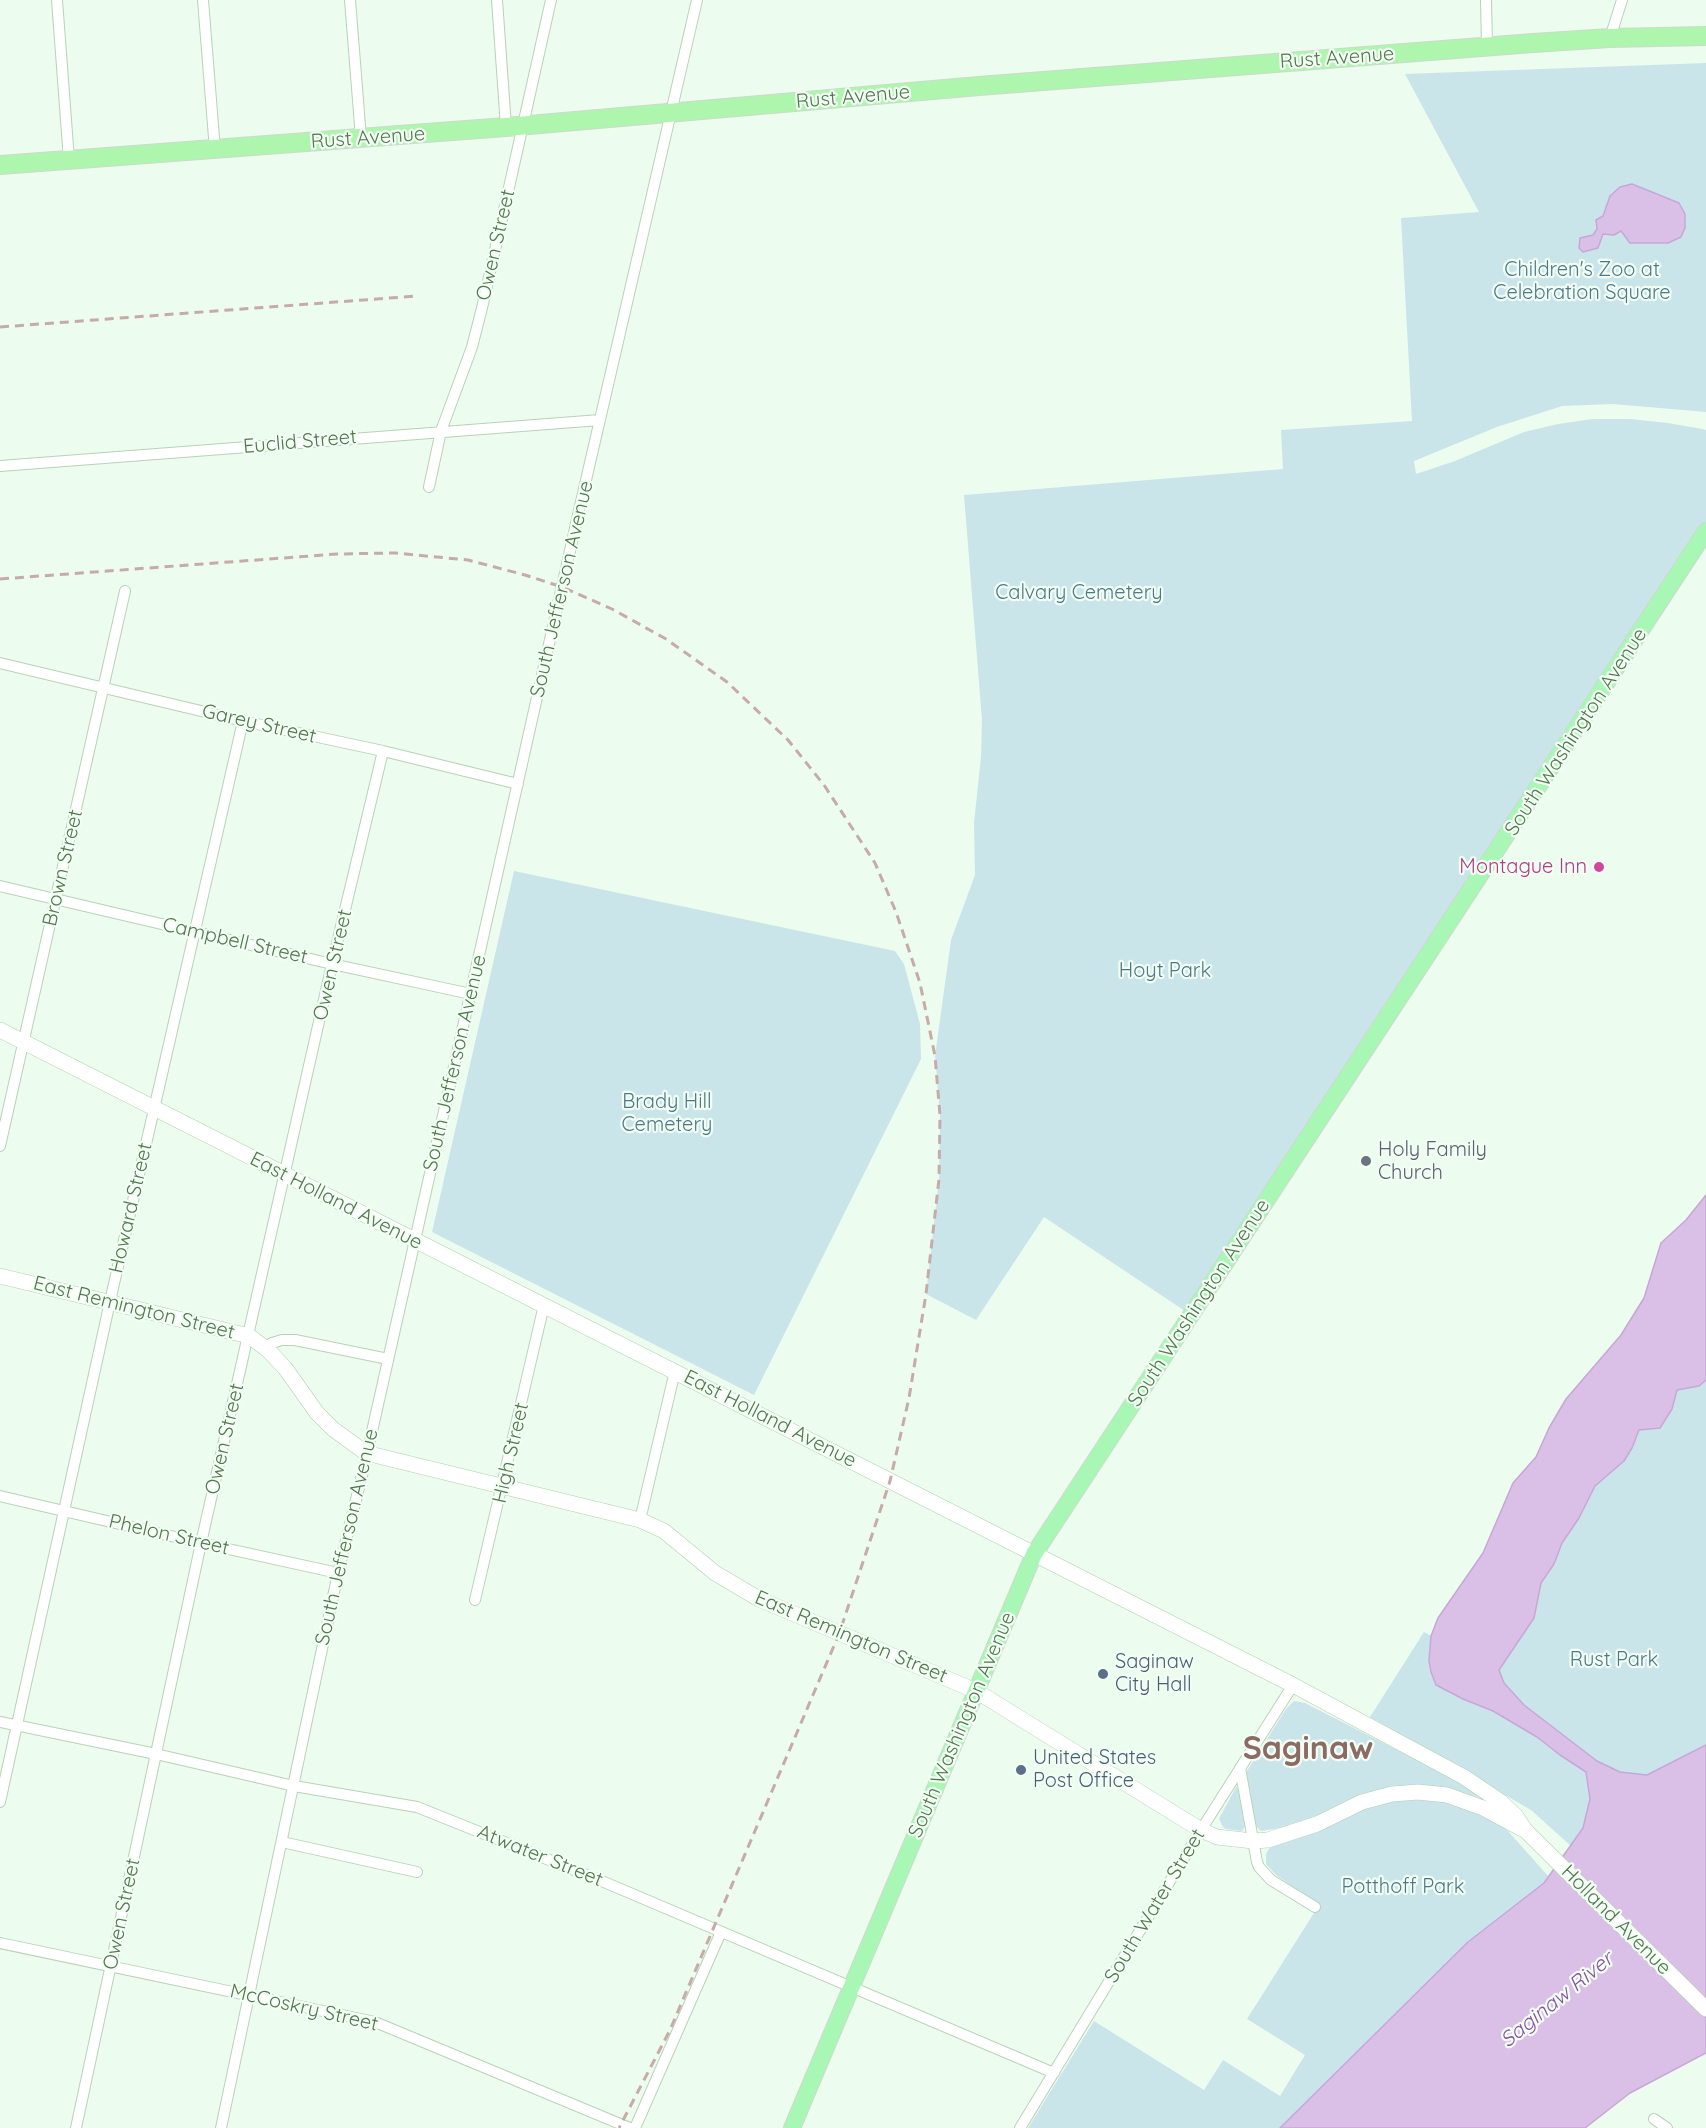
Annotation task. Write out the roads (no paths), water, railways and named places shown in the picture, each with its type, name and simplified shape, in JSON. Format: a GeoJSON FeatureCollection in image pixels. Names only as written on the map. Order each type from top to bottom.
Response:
{"type":"FeatureCollection","features":[{"type":"Feature","properties":{"kind":"highway","name":"Rust Avenue"},"geometry":{"type":"LineString","coordinates":[[0,165],[514,127],[979,86],[1488,47],[1610,38],[1706,36]]}},
{"type":"Feature","properties":{"kind":"main road","name":"South Washington Avenue"},"geometry":{"type":"LineString","coordinates":[[792,2128],[1034,1554],[1706,531]]}},
{"type":"Feature","properties":{"kind":"main road","name":"East Holland Avenue"},"geometry":{"type":"LineString","coordinates":[[0,1030],[1293,1685],[1464,1777],[1501,1802],[1516,1816],[1525,1830]]}},
{"type":"Feature","properties":{"kind":"main road","name":"East Remington Street"},"geometry":{"type":"LineString","coordinates":[[0,1276],[249,1336],[285,1368],[317,1413],[333,1429],[366,1453],[640,1520],[664,1531],[715,1573],[759,1599],[976,1690],[1201,1830],[1217,1837],[1253,1842],[1286,1836],[1362,1802],[1392,1794],[1418,1792],[1447,1795],[1483,1808],[1525,1830]]}},
{"type":"Feature","properties":{"kind":"main road","name":"Holland Avenue"},"geometry":{"type":"LineString","coordinates":[[1525,1830],[1706,2009]]}},
{"type":"Feature","properties":{"kind":"street"},"geometry":{"type":"LineString","coordinates":[[57,0],[69,160]]}},
{"type":"Feature","properties":{"kind":"street"},"geometry":{"type":"LineString","coordinates":[[203,0],[215,150]]}},
{"type":"Feature","properties":{"kind":"street"},"geometry":{"type":"LineString","coordinates":[[350,0],[361,138]]}},
{"type":"Feature","properties":{"kind":"street"},"geometry":{"type":"LineString","coordinates":[[496,0],[514,127]]}},
{"type":"Feature","properties":{"kind":"street","name":"Owen Street"},"geometry":{"type":"LineString","coordinates":[[429,487],[441,431],[472,347],[514,127],[551,0]]}},
{"type":"Feature","properties":{"kind":"street","name":"South Jefferson Avenue"},"geometry":{"type":"LineString","coordinates":[[221,2128],[338,1573],[697,0]]}},
{"type":"Feature","properties":{"kind":"street"},"geometry":{"type":"LineString","coordinates":[[1486,0],[1488,47]]}},
{"type":"Feature","properties":{"kind":"street"},"geometry":{"type":"LineString","coordinates":[[1610,38],[1622,0]]}},
{"type":"Feature","properties":{"kind":"street","name":"Euclid Street"},"geometry":{"type":"LineString","coordinates":[[0,466],[600,420]]}},
{"type":"Feature","properties":{"kind":"street","name":"Brown Street"},"geometry":{"type":"LineString","coordinates":[[0,1146],[125,591]]}},
{"type":"Feature","properties":{"kind":"street","name":"Garey Street"},"geometry":{"type":"LineString","coordinates":[[0,663],[518,784]]}},
{"type":"Feature","properties":{"kind":"street","name":"Howard Street"},"geometry":{"type":"LineString","coordinates":[[0,1802],[110,1302],[243,721]]}},
{"type":"Feature","properties":{"kind":"street","name":"Owen Street"},"geometry":{"type":"LineString","coordinates":[[76,2128],[201,1543],[332,964],[383,751]]}},
{"type":"Feature","properties":{"kind":"street","name":"Campbell Street"},"geometry":{"type":"LineString","coordinates":[[0,886],[332,964],[471,994]]}},
{"type":"Feature","properties":{"kind":"street","name":"High Street"},"geometry":{"type":"LineString","coordinates":[[475,1600],[544,1305]]}},
{"type":"Feature","properties":{"kind":"street"},"geometry":{"type":"LineString","coordinates":[[265,1348],[282,1340],[295,1340],[388,1359]]}},
{"type":"Feature","properties":{"kind":"street"},"geometry":{"type":"LineString","coordinates":[[640,1520],[675,1371]]}},
{"type":"Feature","properties":{"kind":"street","name":"Phelon Street"},"geometry":{"type":"LineString","coordinates":[[0,1496],[338,1573]]}},
{"type":"Feature","properties":{"kind":"street","name":"South Water Street"},"geometry":{"type":"LineString","coordinates":[[1020,2128],[1201,1830],[1293,1685]]}},
{"type":"Feature","properties":{"kind":"street","name":"Atwater Street"},"geometry":{"type":"LineString","coordinates":[[0,1722],[156,1754],[294,1786],[417,1807],[604,1882],[1054,2073]]}},
{"type":"Feature","properties":{"kind":"street"},"geometry":{"type":"LineString","coordinates":[[1240,1768],[1257,1862],[1262,1872],[1315,1907]]}},
{"type":"Feature","properties":{"kind":"street"},"geometry":{"type":"LineString","coordinates":[[282,1842],[417,1872]]}},
{"type":"Feature","properties":{"kind":"street"},"geometry":{"type":"LineString","coordinates":[[635,2128],[721,1932]]}},
{"type":"Feature","properties":{"kind":"street","name":"McCoskry Street"},"geometry":{"type":"LineString","coordinates":[[0,1943],[375,2022],[630,2128]]}},
{"type":"Feature","properties":{"kind":"street"},"geometry":{"type":"LineString","coordinates":[[1654,2119],[1667,2128]]}},
{"type":"Feature","properties":{"kind":"water"},"geometry":{"type":"Polygon","coordinates":[[[1632,184],[1679,203],[1685,214],[1685,228],[1681,237],[1668,243],[1630,243],[1621,231],[1614,235],[1603,234],[1598,248],[1583,252],[1579,248],[1580,238],[1593,235],[1597,229],[1596,220],[1603,216],[1610,196],[1620,187],[1632,184]]]}},
{"type":"Feature","properties":{"kind":"water","name":"Saginaw River"},"geometry":{"type":"Polygon","coordinates":[[[1706,1195],[1706,1380],[1699,1386],[1677,1390],[1672,1409],[1660,1428],[1639,1430],[1624,1461],[1595,1486],[1579,1518],[1562,1543],[1554,1564],[1541,1583],[1534,1618],[1499,1670],[1504,1683],[1524,1705],[1597,1761],[1620,1772],[1647,1775],[1706,1745],[1706,2053],[1630,2093],[1585,2128],[1280,2128],[1468,1942],[1544,1883],[1583,1828],[1590,1799],[1586,1772],[1537,1737],[1493,1711],[1436,1685],[1429,1661],[1431,1636],[1438,1618],[1483,1553],[1513,1483],[1536,1457],[1566,1399],[1621,1335],[1644,1298],[1661,1243],[1686,1220],[1706,1195]]]}},
{"type":"Feature","properties":{"kind":"railway"},"geometry":{"type":"LineString","coordinates":[[0,327],[417,296]]}},
{"type":"Feature","properties":{"kind":"railway"},"geometry":{"type":"LineString","coordinates":[[0,579],[337,554],[395,553],[468,560],[562,587],[612,609],[666,639],[727,682],[788,740],[824,785],[875,863],[896,912],[920,983],[935,1056],[940,1115],[939,1179],[926,1294],[909,1398],[890,1481],[839,1634],[670,2030],[619,2128]]}},
{"type":"Feature","properties":{"kind":"place","name":"Montague Inn"},"geometry":{"type":"Point","coordinates":[1599,867]}},
{"type":"Feature","properties":{"kind":"place","name":"Holy Family Church"},"geometry":{"type":"Point","coordinates":[1366,1161]}},
{"type":"Feature","properties":{"kind":"place","name":"Saginaw City Hall"},"geometry":{"type":"Point","coordinates":[1103,1674]}},
{"type":"Feature","properties":{"kind":"place","name":"United States Post Office"},"geometry":{"type":"Point","coordinates":[1021,1770]}},
{"type":"Feature","properties":{"kind":"district","name":"Saginaw"},"geometry":{"type":"Point","coordinates":[1308,1749]}},
{"type":"Feature","properties":{"kind":"park label","name":"Children's Zoo at Celebration Square"},"geometry":{"type":"Point","coordinates":[1582,282]}},
{"type":"Feature","properties":{"kind":"park label","name":"Calvary Cemetery"},"geometry":{"type":"Point","coordinates":[1079,593]}},
{"type":"Feature","properties":{"kind":"park label","name":"Hoyt Park"},"geometry":{"type":"Point","coordinates":[1165,971]}},
{"type":"Feature","properties":{"kind":"park label","name":"Brady Hill Cemetery"},"geometry":{"type":"Point","coordinates":[667,1114]}},
{"type":"Feature","properties":{"kind":"park label","name":"Rust Park"},"geometry":{"type":"Point","coordinates":[1614,1660]}},
{"type":"Feature","properties":{"kind":"park label","name":"Potthoff Park"},"geometry":{"type":"Point","coordinates":[1403,1887]}}]}
